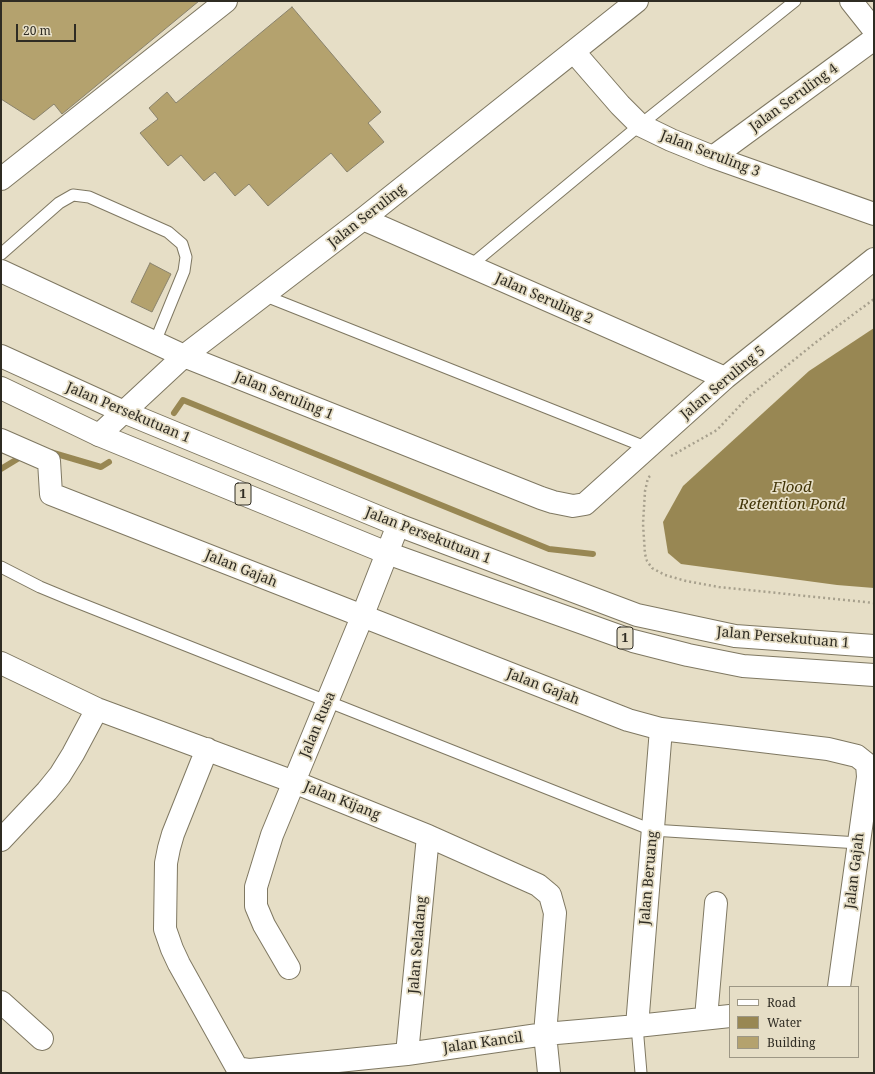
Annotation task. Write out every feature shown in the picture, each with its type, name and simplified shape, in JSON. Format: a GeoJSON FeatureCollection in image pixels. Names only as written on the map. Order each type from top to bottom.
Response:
{"type":"FeatureCollection","features":[{"type":"Feature","properties":{"kind":"main road"},"geometry":{"type":"LineString","coordinates":[[1,179],[226,1]]}},
{"type":"Feature","properties":{"kind":"main road","name":"Jalan Seruling"},"geometry":{"type":"LineString","coordinates":[[99,435],[184,356],[363,219],[637,1]]}},
{"type":"Feature","properties":{"kind":"main road"},"geometry":{"type":"LineString","coordinates":[[851,1],[874,30]]}},
{"type":"Feature","properties":{"kind":"main road","name":"Jalan Seruling 4"},"geometry":{"type":"LineString","coordinates":[[713,157],[874,39]]}},
{"type":"Feature","properties":{"kind":"main road","name":"Jalan Seruling 3"},"geometry":{"type":"LineString","coordinates":[[574,52],[640,125],[671,140],[713,157],[874,214]]}},
{"type":"Feature","properties":{"kind":"main road","name":"Jalan Seruling 2"},"geometry":{"type":"LineString","coordinates":[[363,219],[726,378]]}},
{"type":"Feature","properties":{"kind":"main road","name":"Jalan Seruling 5"},"geometry":{"type":"LineString","coordinates":[[573,506],[585,504],[726,378],[874,259]]}},
{"type":"Feature","properties":{"kind":"main road","name":"Jalan Seruling 1"},"geometry":{"type":"LineString","coordinates":[[1,271],[184,356],[540,498],[573,506]]}},
{"type":"Feature","properties":{"kind":"main road","name":"Jalan Persekutuan 1"},"geometry":{"type":"LineString","coordinates":[[1,356],[124,412],[398,525],[637,615],[735,636],[874,646]]}},
{"type":"Feature","properties":{"kind":"main road","name":"Jalan Persekutuan 1"},"geometry":{"type":"LineString","coordinates":[[1,388],[99,435],[387,552],[634,641],[743,666],[874,675]]}},
{"type":"Feature","properties":{"kind":"main road","name":"Jalan Gajah"},"geometry":{"type":"LineString","coordinates":[[1,440],[49,461],[51,494],[628,720],[661,729],[828,748],[857,756],[867,764],[868,776],[839,986]]}},
{"type":"Feature","properties":{"kind":"main road","name":"Jalan Rusa"},"geometry":{"type":"LineString","coordinates":[[289,968],[264,925],[256,906],[256,887],[272,835],[328,701],[398,525]]}},
{"type":"Feature","properties":{"kind":"main road","name":"Jalan Kijang"},"geometry":{"type":"LineString","coordinates":[[1,663],[97,709],[294,782],[428,836],[538,885],[550,895],[555,913],[545,1034],[549,1073]]}},
{"type":"Feature","properties":{"kind":"main road"},"geometry":{"type":"LineString","coordinates":[[1,840],[60,775],[97,709]]}},
{"type":"Feature","properties":{"kind":"main road","name":"Jalan Beruang"},"geometry":{"type":"LineString","coordinates":[[637,1026],[661,729]]}},
{"type":"Feature","properties":{"kind":"main road"},"geometry":{"type":"LineString","coordinates":[[206,749],[169,848],[166,864],[165,929],[179,964],[235,1070]]}},
{"type":"Feature","properties":{"kind":"main road","name":"Jalan Seladang"},"geometry":{"type":"LineString","coordinates":[[407,1054],[428,836]]}},
{"type":"Feature","properties":{"kind":"main road"},"geometry":{"type":"LineString","coordinates":[[706,1018],[716,903]]}},
{"type":"Feature","properties":{"kind":"main road"},"geometry":{"type":"LineString","coordinates":[[1,1002],[42,1039]]}},
{"type":"Feature","properties":{"kind":"main road","name":"Jalan Kancil"},"geometry":{"type":"LineString","coordinates":[[235,1070],[250,1070],[407,1054],[545,1034],[729,1016]]}},
{"type":"Feature","properties":{"kind":"lane"},"geometry":{"type":"LineString","coordinates":[[470,266],[640,125],[795,1]]}},
{"type":"Feature","properties":{"kind":"lane"},"geometry":{"type":"LineString","coordinates":[[1,254],[59,204],[73,195],[89,197],[168,232],[182,244],[186,257],[184,271],[154,342]]}},
{"type":"Feature","properties":{"kind":"lane"},"geometry":{"type":"LineString","coordinates":[[263,295],[648,448]]}},
{"type":"Feature","properties":{"kind":"lane"},"geometry":{"type":"LineString","coordinates":[[1,567],[40,587],[69,599],[652,830],[859,843]]}},
{"type":"Feature","properties":{"kind":"lane"},"geometry":{"type":"LineString","coordinates":[[637,1026],[641,1073]]}},
{"type":"Feature","properties":{"kind":"path"},"geometry":{"type":"LineString","coordinates":[[668,458],[717,430],[748,397],[874,298]]}},
{"type":"Feature","properties":{"kind":"path"},"geometry":{"type":"LineString","coordinates":[[653,472],[648,478],[645,491],[643,524],[645,554],[647,562],[652,568],[665,575],[686,581],[719,587],[874,604]]}},
{"type":"Feature","properties":{"kind":"water","name":"Flood Retention Pond"},"geometry":{"type":"Polygon","coordinates":[[[874,328],[874,588],[837,585],[681,564],[668,553],[663,522],[683,486],[809,371],[874,328]]]}},
{"type":"Feature","properties":{"kind":"building"},"geometry":{"type":"Polygon","coordinates":[[[1,1],[199,1],[62,114],[54,104],[34,120],[1,99],[1,1]]]}},
{"type":"Feature","properties":{"kind":"building"},"geometry":{"type":"Polygon","coordinates":[[[292,7],[381,112],[368,123],[384,142],[347,172],[331,153],[268,206],[249,184],[235,196],[215,172],[204,181],[181,155],[168,166],[140,133],[158,119],[149,108],[167,92],[176,103],[292,7]]]}},
{"type":"Feature","properties":{"kind":"building"},"geometry":{"type":"Polygon","coordinates":[[[150,263],[171,274],[152,312],[131,302],[150,263]]]}},
{"type":"Feature","properties":{"kind":"waterway"},"geometry":{"type":"LineString","coordinates":[[174,413],[183,400],[549,549],[593,554]]}},
{"type":"Feature","properties":{"kind":"waterway"},"geometry":{"type":"LineString","coordinates":[[50,452],[101,467],[109,462]]}},
{"type":"Feature","properties":{"kind":"waterway"},"geometry":{"type":"LineString","coordinates":[[1,469],[24,455]]}}]}
